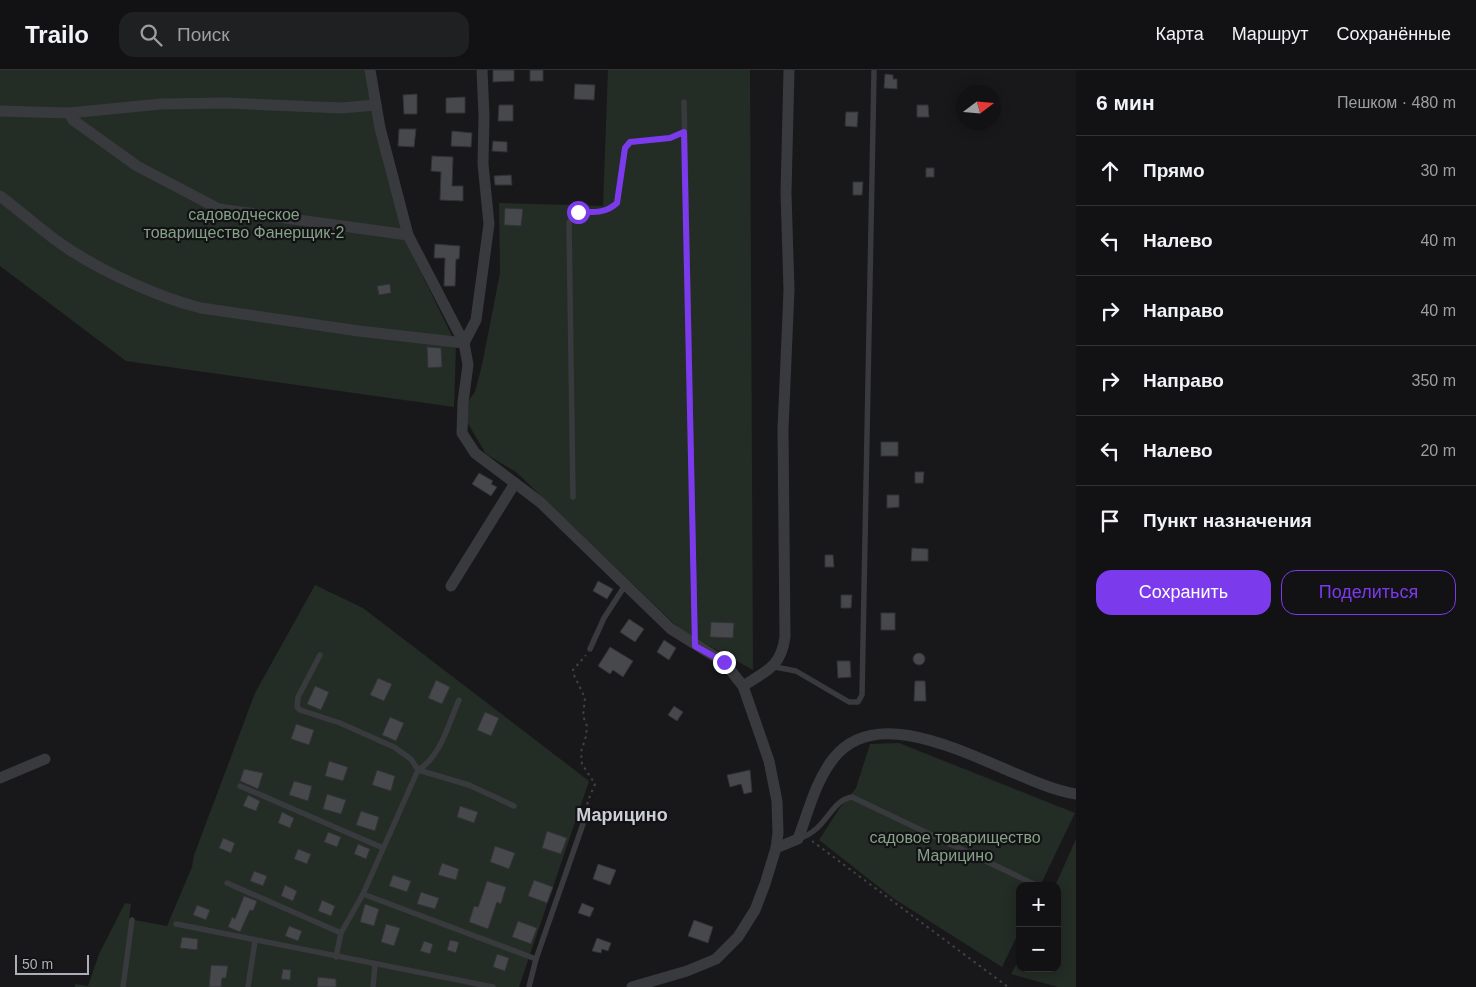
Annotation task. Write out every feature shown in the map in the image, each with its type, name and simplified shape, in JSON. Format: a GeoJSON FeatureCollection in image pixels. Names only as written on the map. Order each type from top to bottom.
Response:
{"type":"FeatureCollection","features":[{"type":"Feature","properties":{"kind":"street"},"geometry":{"type":"LineString","coordinates":[[370,70],[380,128],[408,235],[464,343],[468,365],[463,402],[462,433],[475,453],[540,502],[671,629],[695,646],[724,662],[743,686],[774,781],[778,833],[776,848],[755,910],[738,937],[716,959],[687,971],[632,987]]}},
{"type":"Feature","properties":{"kind":"street"},"geometry":{"type":"LineString","coordinates":[[464,343],[476,320],[489,224],[483,164],[484,116],[482,70]]}},
{"type":"Feature","properties":{"kind":"street"},"geometry":{"type":"LineString","coordinates":[[743,686],[774,667],[783,651],[785,638],[783,429],[789,290],[786,193],[789,70]]}},
{"type":"Feature","properties":{"kind":"street"},"geometry":{"type":"LineString","coordinates":[[0,111],[69,113],[161,104],[226,103],[341,108],[376,105]]}},
{"type":"Feature","properties":{"kind":"street"},"geometry":{"type":"LineString","coordinates":[[69,113],[73,120],[137,166],[219,210],[346,229],[408,235]]}},
{"type":"Feature","properties":{"kind":"street"},"geometry":{"type":"LineString","coordinates":[[0,196],[68,249],[100,267],[181,304],[359,331],[464,343]]}},
{"type":"Feature","properties":{"kind":"street"},"geometry":{"type":"LineString","coordinates":[[451,586],[515,483]]}},
{"type":"Feature","properties":{"kind":"street"},"geometry":{"type":"LineString","coordinates":[[776,848],[798,839],[819,784],[832,760],[842,749],[858,740],[879,733],[908,734],[1006,768],[1061,792],[1076,794]]}},
{"type":"Feature","properties":{"kind":"street"},"geometry":{"type":"LineString","coordinates":[[0,778],[45,759]]}},
{"type":"Feature","properties":{"kind":"lane"},"geometry":{"type":"LineString","coordinates":[[774,667],[796,671],[849,702],[858,702],[862,695],[874,72]]}},
{"type":"Feature","properties":{"kind":"lane"},"geometry":{"type":"LineString","coordinates":[[684,102],[695,646]]}},
{"type":"Feature","properties":{"kind":"lane"},"geometry":{"type":"LineString","coordinates":[[573,497],[569,223],[572,216],[578,212],[602,212],[609,210],[617,203],[622,160],[625,148],[630,142],[670,138],[684,132]]}},
{"type":"Feature","properties":{"kind":"lane"},"geometry":{"type":"LineString","coordinates":[[590,650],[604,618],[626,584]]}},
{"type":"Feature","properties":{"kind":"lane"},"geometry":{"type":"LineString","coordinates":[[320,655],[298,698],[297,707],[304,714],[340,723],[394,747],[411,759],[418,770],[469,785],[514,806]]}},
{"type":"Feature","properties":{"kind":"lane"},"geometry":{"type":"LineString","coordinates":[[336,957],[341,933],[363,894],[418,770],[428,764],[439,746],[459,700]]}},
{"type":"Feature","properties":{"kind":"lane"},"geometry":{"type":"LineString","coordinates":[[240,786],[383,848]]}},
{"type":"Feature","properties":{"kind":"lane"},"geometry":{"type":"LineString","coordinates":[[798,839],[818,830],[843,798],[852,797],[1028,882]]}},
{"type":"Feature","properties":{"kind":"lane"},"geometry":{"type":"LineString","coordinates":[[529,987],[536,959],[583,824]]}},
{"type":"Feature","properties":{"kind":"lane"},"geometry":{"type":"LineString","coordinates":[[227,883],[341,933]]}},
{"type":"Feature","properties":{"kind":"lane"},"geometry":{"type":"LineString","coordinates":[[363,894],[536,959]]}},
{"type":"Feature","properties":{"kind":"lane"},"geometry":{"type":"LineString","coordinates":[[123,987],[132,920]]}},
{"type":"Feature","properties":{"kind":"lane"},"geometry":{"type":"LineString","coordinates":[[176,924],[493,987]]}},
{"type":"Feature","properties":{"kind":"lane"},"geometry":{"type":"LineString","coordinates":[[248,987],[255,941]]}},
{"type":"Feature","properties":{"kind":"lane"},"geometry":{"type":"LineString","coordinates":[[373,987],[375,965]]}},
{"type":"Feature","properties":{"kind":"path"},"geometry":{"type":"LineString","coordinates":[[583,824],[588,800],[595,784],[582,764],[581,752],[586,736],[583,716],[585,698],[573,670],[590,650]]}},
{"type":"Feature","properties":{"kind":"path"},"geometry":{"type":"LineString","coordinates":[[798,839],[814,841],[1008,987]]}},
{"type":"Feature","properties":{"kind":"green space","name":"садоводческое товарищество Фанерщик-2"},"geometry":{"type":"Polygon","coordinates":[[[0,70],[366,70],[408,246],[456,344],[454,407],[126,361],[0,266],[0,70]]]}},
{"type":"Feature","properties":{"kind":"green space"},"geometry":{"type":"Polygon","coordinates":[[[608,70],[750,70],[753,670],[681,630],[516,472],[486,454],[467,422],[468,401],[475,392],[482,365],[500,273],[499,203],[603,206],[608,70]]]}},
{"type":"Feature","properties":{"kind":"green space"},"geometry":{"type":"Polygon","coordinates":[[[315,585],[363,608],[589,781],[519,987],[75,987],[75,984],[88,986],[99,954],[125,903],[131,904],[129,919],[167,926],[192,867],[194,855],[255,693],[315,585]]]}},
{"type":"Feature","properties":{"kind":"green space","name":"садовое товарищество Марицино"},"geometry":{"type":"Polygon","coordinates":[[[899,743],[1075,813],[1042,882],[1016,882],[1016,938],[1002,967],[893,898],[819,840],[839,809],[856,788],[870,744],[899,743]]]}},
{"type":"Feature","properties":{"kind":"green space"},"geometry":{"type":"Polygon","coordinates":[[[1076,839],[1076,987],[1058,987],[1011,974],[1016,965],[1016,972],[1061,972],[1061,882],[1057,882],[1076,839]]]}},
{"type":"Feature","properties":{"kind":"building"},"geometry":{"type":"Polygon","coordinates":[[[493,70],[514,70],[514,81],[493,82],[493,70]]]}},
{"type":"Feature","properties":{"kind":"building"},"geometry":{"type":"Polygon","coordinates":[[[530,70],[543,70],[543,81],[530,81],[530,70]]]}},
{"type":"Feature","properties":{"kind":"building"},"geometry":{"type":"Polygon","coordinates":[[[885,74],[893,75],[893,79],[897,79],[897,89],[884,88],[885,74]]]}},
{"type":"Feature","properties":{"kind":"building"},"geometry":{"type":"Polygon","coordinates":[[[575,84],[595,85],[594,100],[574,99],[575,84]]]}},
{"type":"Feature","properties":{"kind":"building"},"geometry":{"type":"Polygon","coordinates":[[[417,94],[417,114],[404,114],[403,95],[417,94]]]}},
{"type":"Feature","properties":{"kind":"building"},"geometry":{"type":"Polygon","coordinates":[[[465,97],[465,113],[446,113],[446,98],[465,97]]]}},
{"type":"Feature","properties":{"kind":"building"},"geometry":{"type":"Polygon","coordinates":[[[499,105],[513,105],[513,121],[498,121],[499,105]]]}},
{"type":"Feature","properties":{"kind":"building"},"geometry":{"type":"Polygon","coordinates":[[[917,105],[928,105],[929,117],[917,117],[917,105]]]}},
{"type":"Feature","properties":{"kind":"building"},"geometry":{"type":"Polygon","coordinates":[[[846,112],[858,112],[857,127],[845,126],[846,112]]]}},
{"type":"Feature","properties":{"kind":"building"},"geometry":{"type":"Polygon","coordinates":[[[399,129],[416,129],[414,147],[398,146],[399,129]]]}},
{"type":"Feature","properties":{"kind":"building"},"geometry":{"type":"Polygon","coordinates":[[[452,131],[472,133],[471,147],[451,146],[452,131]]]}},
{"type":"Feature","properties":{"kind":"building"},"geometry":{"type":"Polygon","coordinates":[[[493,141],[507,142],[507,152],[492,151],[493,141]]]}},
{"type":"Feature","properties":{"kind":"building"},"geometry":{"type":"Polygon","coordinates":[[[432,156],[453,157],[452,186],[463,186],[463,201],[440,200],[441,172],[431,171],[432,156]]]}},
{"type":"Feature","properties":{"kind":"building"},"geometry":{"type":"Polygon","coordinates":[[[926,168],[934,168],[934,177],[926,177],[926,168]]]}},
{"type":"Feature","properties":{"kind":"building"},"geometry":{"type":"Polygon","coordinates":[[[511,175],[512,185],[495,185],[494,176],[511,175]]]}},
{"type":"Feature","properties":{"kind":"building"},"geometry":{"type":"Polygon","coordinates":[[[853,182],[863,182],[862,195],[853,195],[853,182]]]}},
{"type":"Feature","properties":{"kind":"building"},"geometry":{"type":"Polygon","coordinates":[[[505,208],[523,209],[521,226],[504,225],[505,208]]]}},
{"type":"Feature","properties":{"kind":"building"},"geometry":{"type":"Polygon","coordinates":[[[435,244],[460,246],[459,259],[456,259],[455,286],[444,286],[445,258],[434,258],[435,244]]]}},
{"type":"Feature","properties":{"kind":"building"},"geometry":{"type":"Polygon","coordinates":[[[390,284],[391,293],[379,295],[377,286],[390,284]]]}},
{"type":"Feature","properties":{"kind":"building"},"geometry":{"type":"Polygon","coordinates":[[[427,347],[441,348],[442,367],[428,368],[427,347]]]}},
{"type":"Feature","properties":{"kind":"building"},"geometry":{"type":"Polygon","coordinates":[[[881,442],[898,442],[898,456],[881,456],[881,442]]]}},
{"type":"Feature","properties":{"kind":"building"},"geometry":{"type":"Polygon","coordinates":[[[915,472],[924,472],[923,483],[915,483],[915,472]]]}},
{"type":"Feature","properties":{"kind":"building"},"geometry":{"type":"Polygon","coordinates":[[[479,473],[493,481],[491,484],[497,487],[491,496],[472,484],[479,473]]]}},
{"type":"Feature","properties":{"kind":"building"},"geometry":{"type":"Polygon","coordinates":[[[887,495],[899,495],[899,507],[887,508],[887,495]]]}},
{"type":"Feature","properties":{"kind":"building"},"geometry":{"type":"Polygon","coordinates":[[[912,548],[928,549],[928,561],[911,561],[912,548]]]}},
{"type":"Feature","properties":{"kind":"building"},"geometry":{"type":"Polygon","coordinates":[[[825,555],[833,555],[834,567],[825,567],[825,555]]]}},
{"type":"Feature","properties":{"kind":"building"},"geometry":{"type":"Polygon","coordinates":[[[598,581],[613,589],[607,599],[593,591],[598,581]]]}},
{"type":"Feature","properties":{"kind":"building"},"geometry":{"type":"Polygon","coordinates":[[[841,595],[852,595],[851,608],[841,608],[841,595]]]}},
{"type":"Feature","properties":{"kind":"building"},"geometry":{"type":"Polygon","coordinates":[[[881,613],[895,613],[895,630],[881,630],[881,613]]]}},
{"type":"Feature","properties":{"kind":"building"},"geometry":{"type":"Polygon","coordinates":[[[629,619],[644,629],[635,642],[620,632],[629,619]]]}},
{"type":"Feature","properties":{"kind":"building"},"geometry":{"type":"Polygon","coordinates":[[[711,622],[734,623],[733,638],[710,637],[711,622]]]}},
{"type":"Feature","properties":{"kind":"building"},"geometry":{"type":"Polygon","coordinates":[[[664,640],[676,648],[669,660],[657,652],[664,640]]]}},
{"type":"Feature","properties":{"kind":"building"},"geometry":{"type":"Polygon","coordinates":[[[610,647],[633,661],[623,677],[613,670],[610,674],[598,666],[610,647]]]}},
{"type":"Feature","properties":{"kind":"building"},"geometry":{"type":"Polygon","coordinates":[[[917,653],[921,653],[925,659],[921,665],[917,665],[913,661],[913,657],[917,653]]]}},
{"type":"Feature","properties":{"kind":"building"},"geometry":{"type":"Polygon","coordinates":[[[837,661],[850,661],[851,677],[838,678],[837,661]]]}},
{"type":"Feature","properties":{"kind":"building"},"geometry":{"type":"Polygon","coordinates":[[[378,678],[392,684],[384,701],[370,695],[378,678]]]}},
{"type":"Feature","properties":{"kind":"building"},"geometry":{"type":"Polygon","coordinates":[[[436,680],[450,687],[442,704],[428,698],[436,680]]]}},
{"type":"Feature","properties":{"kind":"building"},"geometry":{"type":"Polygon","coordinates":[[[915,681],[925,681],[926,701],[914,701],[915,681]]]}},
{"type":"Feature","properties":{"kind":"building"},"geometry":{"type":"Polygon","coordinates":[[[315,686],[329,692],[321,710],[307,704],[315,686]]]}},
{"type":"Feature","properties":{"kind":"building"},"geometry":{"type":"Polygon","coordinates":[[[674,706],[683,712],[677,721],[668,715],[674,706]]]}},
{"type":"Feature","properties":{"kind":"building"},"geometry":{"type":"Polygon","coordinates":[[[485,712],[499,718],[491,736],[477,730],[485,712]]]}},
{"type":"Feature","properties":{"kind":"building"},"geometry":{"type":"Polygon","coordinates":[[[390,717],[404,723],[396,741],[382,735],[390,717]]]}},
{"type":"Feature","properties":{"kind":"building"},"geometry":{"type":"Polygon","coordinates":[[[296,724],[314,730],[309,745],[291,739],[296,724]]]}},
{"type":"Feature","properties":{"kind":"building"},"geometry":{"type":"Polygon","coordinates":[[[329,761],[348,767],[343,781],[325,776],[329,761]]]}},
{"type":"Feature","properties":{"kind":"building"},"geometry":{"type":"Polygon","coordinates":[[[244,769],[263,773],[258,789],[240,781],[244,769]]]}},
{"type":"Feature","properties":{"kind":"building"},"geometry":{"type":"Polygon","coordinates":[[[377,770],[395,776],[391,791],[372,785],[377,770]]]}},
{"type":"Feature","properties":{"kind":"building"},"geometry":{"type":"Polygon","coordinates":[[[750,770],[752,792],[744,794],[741,784],[730,787],[727,775],[750,770]]]}},
{"type":"Feature","properties":{"kind":"building"},"geometry":{"type":"Polygon","coordinates":[[[294,781],[312,786],[308,801],[289,795],[294,781]]]}},
{"type":"Feature","properties":{"kind":"building"},"geometry":{"type":"Polygon","coordinates":[[[327,794],[346,800],[341,814],[323,809],[327,794]]]}},
{"type":"Feature","properties":{"kind":"building"},"geometry":{"type":"Polygon","coordinates":[[[248,795],[260,801],[256,811],[243,806],[248,795]]]}},
{"type":"Feature","properties":{"kind":"building"},"geometry":{"type":"Polygon","coordinates":[[[460,806],[478,812],[474,823],[457,817],[460,806]]]}},
{"type":"Feature","properties":{"kind":"building"},"geometry":{"type":"Polygon","coordinates":[[[361,811],[379,817],[375,831],[356,825],[361,811]]]}},
{"type":"Feature","properties":{"kind":"building"},"geometry":{"type":"Polygon","coordinates":[[[282,812],[294,818],[290,828],[278,823],[282,812]]]}},
{"type":"Feature","properties":{"kind":"building"},"geometry":{"type":"Polygon","coordinates":[[[547,831],[567,838],[561,854],[542,848],[547,831]]]}},
{"type":"Feature","properties":{"kind":"building"},"geometry":{"type":"Polygon","coordinates":[[[328,832],[341,837],[337,847],[324,842],[328,832]]]}},
{"type":"Feature","properties":{"kind":"building"},"geometry":{"type":"Polygon","coordinates":[[[223,838],[235,843],[231,853],[219,848],[223,838]]]}},
{"type":"Feature","properties":{"kind":"building"},"geometry":{"type":"Polygon","coordinates":[[[358,844],[370,849],[366,859],[354,854],[358,844]]]}},
{"type":"Feature","properties":{"kind":"building"},"geometry":{"type":"Polygon","coordinates":[[[495,846],[515,853],[509,869],[490,862],[495,846]]]}},
{"type":"Feature","properties":{"kind":"building"},"geometry":{"type":"Polygon","coordinates":[[[298,849],[311,854],[307,864],[294,859],[298,849]]]}},
{"type":"Feature","properties":{"kind":"building"},"geometry":{"type":"Polygon","coordinates":[[[442,863],[459,869],[456,880],[438,875],[442,863]]]}},
{"type":"Feature","properties":{"kind":"building"},"geometry":{"type":"Polygon","coordinates":[[[598,864],[616,870],[610,885],[593,879],[598,864]]]}},
{"type":"Feature","properties":{"kind":"building"},"geometry":{"type":"Polygon","coordinates":[[[254,871],[267,876],[263,886],[250,881],[254,871]]]}},
{"type":"Feature","properties":{"kind":"building"},"geometry":{"type":"Polygon","coordinates":[[[393,875],[411,881],[407,892],[389,886],[393,875]]]}},
{"type":"Feature","properties":{"kind":"building"},"geometry":{"type":"Polygon","coordinates":[[[534,880],[553,887],[547,903],[528,896],[534,880]]]}},
{"type":"Feature","properties":{"kind":"building"},"geometry":{"type":"Polygon","coordinates":[[[487,881],[506,887],[501,904],[497,902],[488,929],[469,922],[474,906],[478,907],[487,881]]]}},
{"type":"Feature","properties":{"kind":"building"},"geometry":{"type":"Polygon","coordinates":[[[285,885],[297,891],[293,901],[281,896],[285,885]]]}},
{"type":"Feature","properties":{"kind":"building"},"geometry":{"type":"Polygon","coordinates":[[[421,892],[439,898],[435,909],[417,904],[421,892]]]}},
{"type":"Feature","properties":{"kind":"building"},"geometry":{"type":"Polygon","coordinates":[[[244,896],[257,901],[253,911],[250,910],[240,932],[228,927],[232,917],[235,919],[244,896]]]}},
{"type":"Feature","properties":{"kind":"building"},"geometry":{"type":"Polygon","coordinates":[[[322,900],[335,906],[331,916],[318,911],[322,900]]]}},
{"type":"Feature","properties":{"kind":"building"},"geometry":{"type":"Polygon","coordinates":[[[582,903],[594,908],[590,917],[578,913],[582,903]]]}},
{"type":"Feature","properties":{"kind":"building"},"geometry":{"type":"Polygon","coordinates":[[[365,904],[379,909],[374,926],[360,922],[365,904]]]}},
{"type":"Feature","properties":{"kind":"building"},"geometry":{"type":"Polygon","coordinates":[[[197,905],[210,910],[206,920],[193,915],[197,905]]]}},
{"type":"Feature","properties":{"kind":"building"},"geometry":{"type":"Polygon","coordinates":[[[694,920],[713,927],[708,943],[688,936],[694,920]]]}},
{"type":"Feature","properties":{"kind":"building"},"geometry":{"type":"Polygon","coordinates":[[[518,921],[537,928],[531,944],[512,937],[518,921]]]}},
{"type":"Feature","properties":{"kind":"building"},"geometry":{"type":"Polygon","coordinates":[[[386,924],[400,928],[394,946],[381,942],[386,924]]]}},
{"type":"Feature","properties":{"kind":"building"},"geometry":{"type":"Polygon","coordinates":[[[289,926],[302,931],[298,941],[285,936],[289,926]]]}},
{"type":"Feature","properties":{"kind":"building"},"geometry":{"type":"Polygon","coordinates":[[[182,937],[198,939],[197,950],[180,948],[182,937]]]}},
{"type":"Feature","properties":{"kind":"building"},"geometry":{"type":"Polygon","coordinates":[[[597,938],[611,943],[608,951],[602,949],[601,953],[592,951],[597,938]]]}},
{"type":"Feature","properties":{"kind":"building"},"geometry":{"type":"Polygon","coordinates":[[[450,940],[459,942],[456,953],[447,950],[450,940]]]}},
{"type":"Feature","properties":{"kind":"building"},"geometry":{"type":"Polygon","coordinates":[[[424,941],[433,944],[430,954],[420,951],[424,941]]]}},
{"type":"Feature","properties":{"kind":"building"},"geometry":{"type":"Polygon","coordinates":[[[497,954],[509,958],[505,971],[493,967],[497,954]]]}},
{"type":"Feature","properties":{"kind":"building"},"geometry":{"type":"Polygon","coordinates":[[[211,965],[228,966],[226,978],[222,978],[221,987],[209,987],[211,965]]]}},
{"type":"Feature","properties":{"kind":"building"},"geometry":{"type":"Polygon","coordinates":[[[283,969],[291,970],[290,980],[281,979],[283,969]]]}},
{"type":"Feature","properties":{"kind":"building"},"geometry":{"type":"Polygon","coordinates":[[[318,977],[336,979],[336,987],[317,987],[318,977]]]}},
{"type":"Feature","properties":{"kind":"district","name":"Марицино"},"geometry":{"type":"Point","coordinates":[622,815]}},
{"type":"Feature","properties":{"kind":"route"},"geometry":{"type":"LineString","coordinates":[[578,212],[602,212],[609,210],[617,203],[622,174],[622,160],[625,148],[630,142],[670,138],[684,132],[695,646],[724,662]]}}]}
